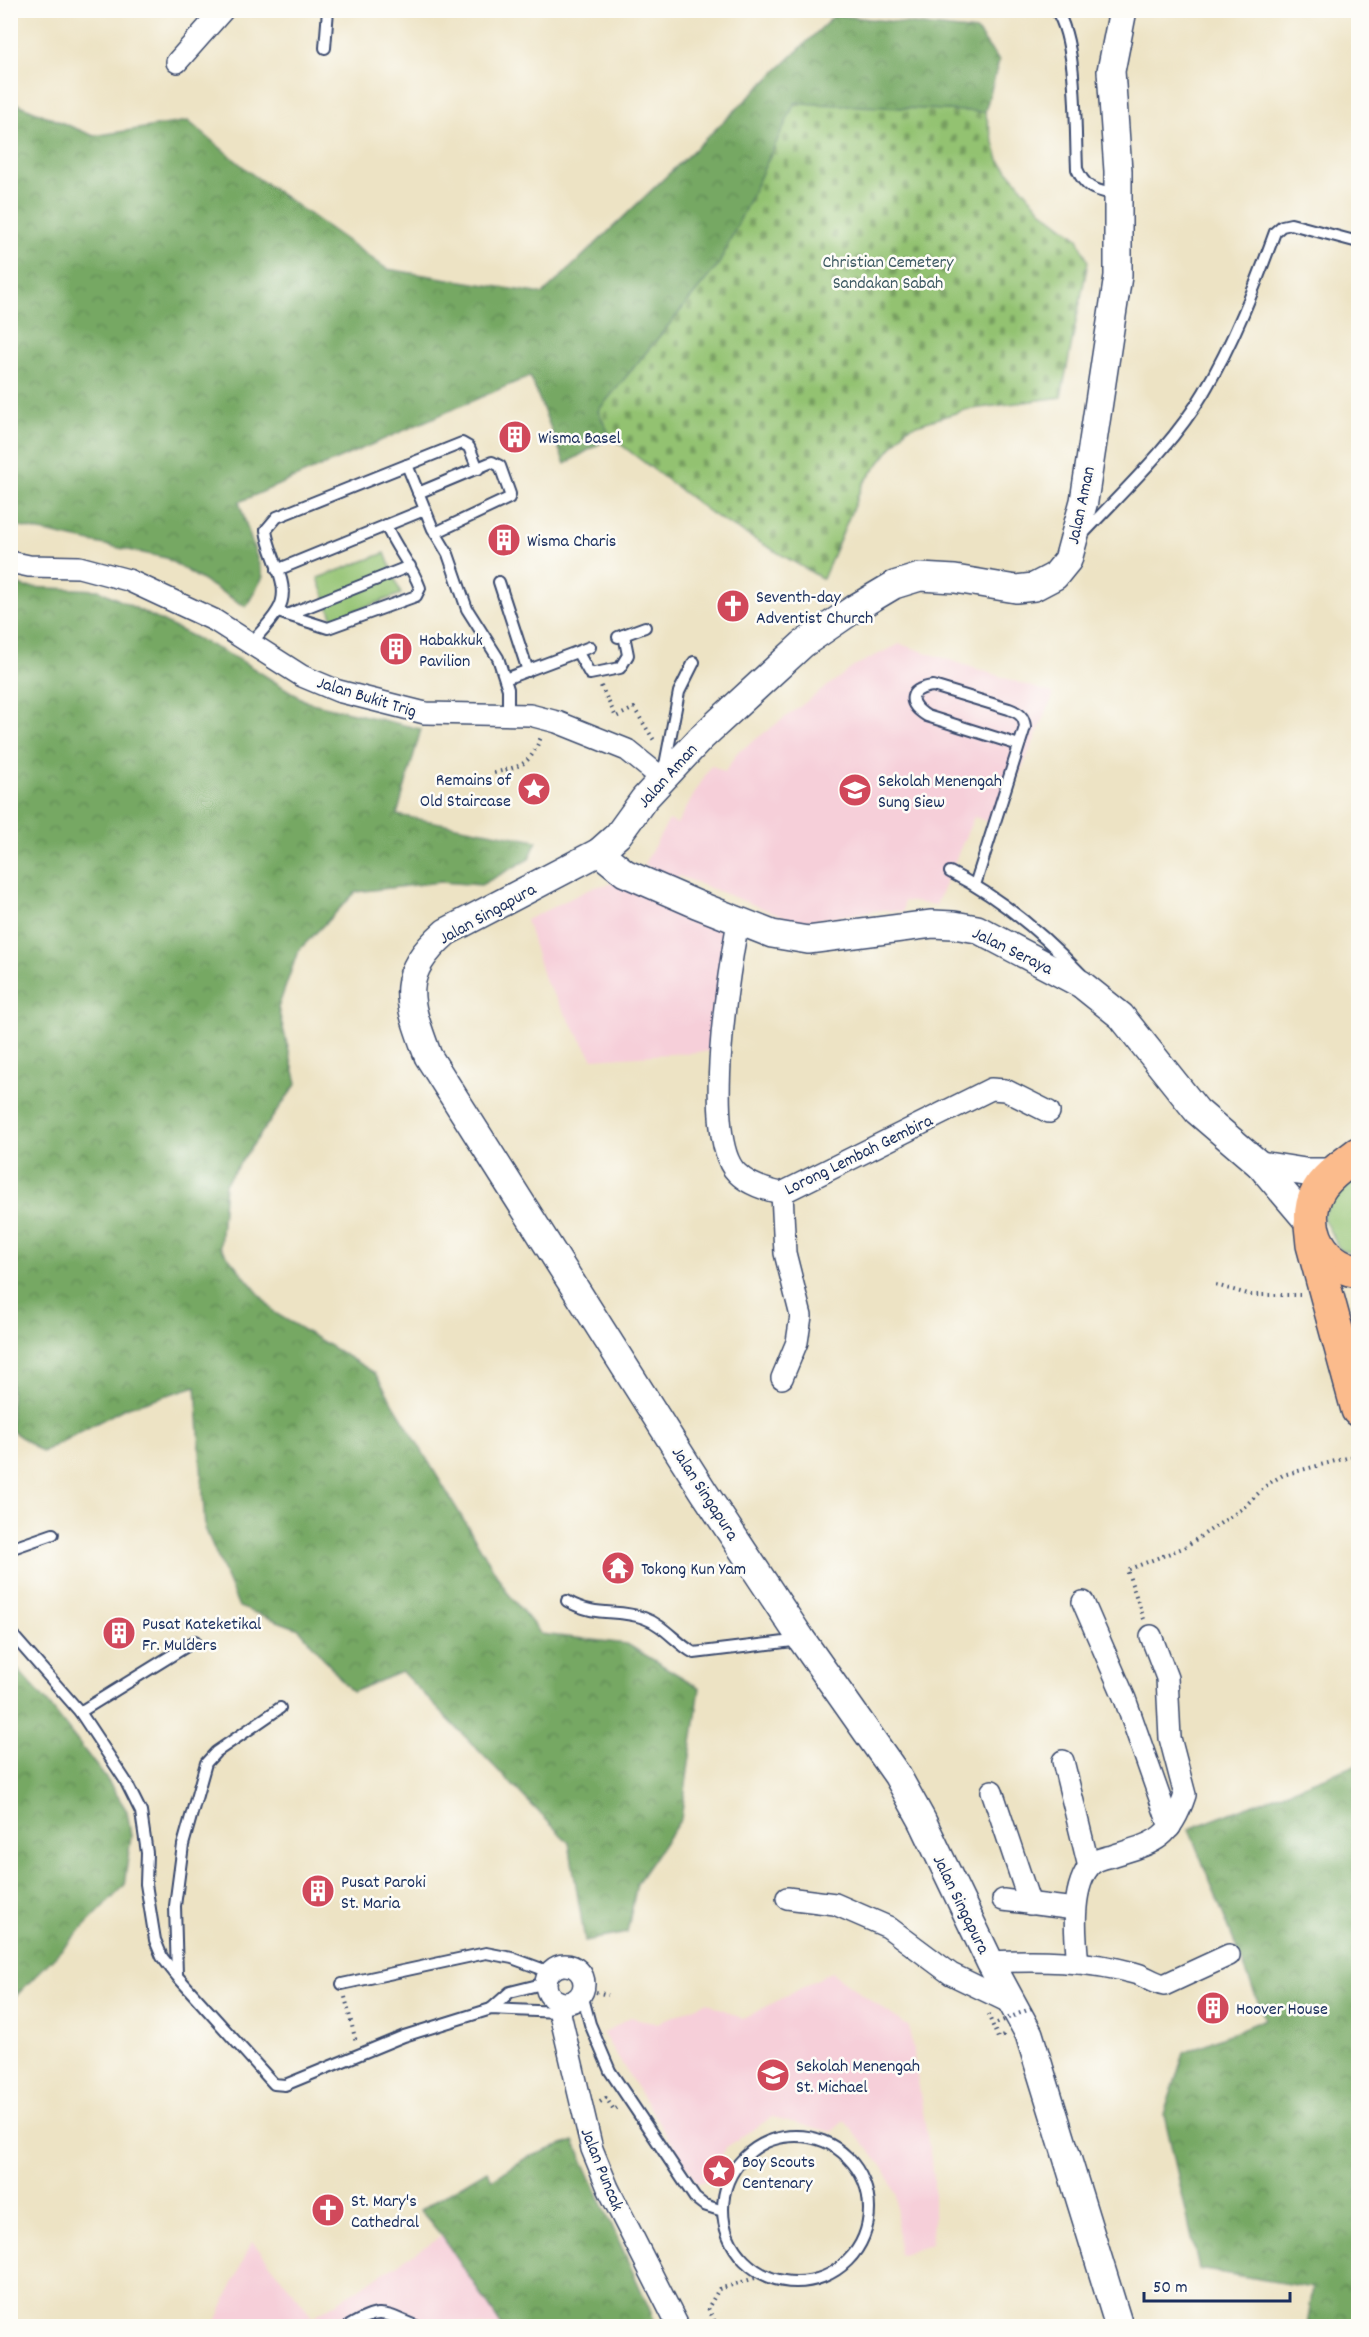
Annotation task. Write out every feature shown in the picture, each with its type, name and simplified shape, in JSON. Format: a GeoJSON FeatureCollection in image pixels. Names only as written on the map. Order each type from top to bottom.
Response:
{"type":"FeatureCollection","features":[{"type":"Feature","properties":{"kind":"highway"},"geometry":{"type":"LineString","coordinates":[[1346,1163],[1316,1196],[1311,1225],[1313,1245],[1359,1410]]}},
{"type":"Feature","properties":{"kind":"highway"},"geometry":{"type":"LineString","coordinates":[[1311,1225],[1325,1255],[1339,1265],[1359,1271]]}},
{"type":"Feature","properties":{"kind":"street"},"geometry":{"type":"LineString","coordinates":[[177,62],[223,10]]}},
{"type":"Feature","properties":{"kind":"street","name":"Jalan Aman"},"geometry":{"type":"LineString","coordinates":[[599,852],[618,835],[640,804],[701,738],[803,644],[857,607],[894,585],[920,577],[955,579],[1016,589],[1034,587],[1055,576],[1068,560],[1084,501],[1118,276],[1111,71],[1124,10]]}},
{"type":"Feature","properties":{"kind":"street","name":"Jalan Bukit Trig"},"geometry":{"type":"LineString","coordinates":[[10,562],[29,566],[79,567],[111,574],[195,611],[302,676],[338,691],[425,714],[508,714],[548,720],[627,750],[663,779]]}},
{"type":"Feature","properties":{"kind":"street","name":"Jalan Seraya"},"geometry":{"type":"LineString","coordinates":[[599,852],[625,873],[738,922],[791,939],[808,940],[932,924],[977,929],[1081,984],[1110,1004],[1138,1034],[1197,1111],[1260,1166],[1311,1225]]}},
{"type":"Feature","properties":{"kind":"street","name":"Jalan Singapura"},"geometry":{"type":"LineString","coordinates":[[599,852],[446,932],[430,946],[417,964],[411,986],[410,1008],[428,1056],[698,1481],[802,1640],[897,1775],[990,1962],[1009,2015],[1029,2034],[1119,2326]]}},
{"type":"Feature","properties":{"kind":"street","name":"Lorong Lembah Gembira"},"geometry":{"type":"LineString","coordinates":[[738,922],[728,979],[718,1122],[725,1152],[736,1172],[760,1188],[782,1193],[896,1139],[985,1091],[1005,1090],[1049,1112]]}},
{"type":"Feature","properties":{"kind":"street"},"geometry":{"type":"LineString","coordinates":[[1260,1166],[1305,1172],[1346,1163]]}},
{"type":"Feature","properties":{"kind":"street"},"geometry":{"type":"LineString","coordinates":[[782,1193],[785,1253],[801,1316],[797,1342],[782,1378]]}},
{"type":"Feature","properties":{"kind":"street"},"geometry":{"type":"LineString","coordinates":[[1083,1602],[1125,1699],[1170,1827]]}},
{"type":"Feature","properties":{"kind":"street"},"geometry":{"type":"LineString","coordinates":[[1078,1963],[1075,1909],[1089,1867],[1096,1860],[1152,1844],[1162,1838],[1170,1827],[1185,1795],[1170,1738],[1167,1678],[1151,1636]]}},
{"type":"Feature","properties":{"kind":"street"},"geometry":{"type":"LineString","coordinates":[[1063,1761],[1089,1867]]}},
{"type":"Feature","properties":{"kind":"street"},"geometry":{"type":"LineString","coordinates":[[992,1791],[1030,1904]]}},
{"type":"Feature","properties":{"kind":"street"},"geometry":{"type":"LineString","coordinates":[[787,1898],[835,1904],[888,1927],[1009,2015]]}},
{"type":"Feature","properties":{"kind":"street"},"geometry":{"type":"LineString","coordinates":[[1003,1900],[1075,1909]]}},
{"type":"Feature","properties":{"kind":"street"},"geometry":{"type":"LineString","coordinates":[[990,1962],[1043,1959],[1078,1963],[1133,1972],[1164,1985],[1229,1955]]}},
{"type":"Feature","properties":{"kind":"street"},"geometry":{"type":"LineString","coordinates":[[561,1965],[574,1967],[583,1977],[582,1994],[568,2003],[553,1992],[561,1965]]}},
{"type":"Feature","properties":{"kind":"street","name":"Jalan Puncak"},"geometry":{"type":"LineString","coordinates":[[553,1992],[592,2149],[608,2188],[678,2326]]}},
{"type":"Feature","properties":{"kind":"lane"},"geometry":{"type":"LineString","coordinates":[[325,48],[328,10]]}},
{"type":"Feature","properties":{"kind":"lane"},"geometry":{"type":"LineString","coordinates":[[1056,10],[1064,21],[1070,50],[1077,169],[1083,182],[1094,190],[1117,195]]}},
{"type":"Feature","properties":{"kind":"lane"},"geometry":{"type":"LineString","coordinates":[[1072,546],[1166,444],[1204,393],[1244,317],[1275,232],[1282,226],[1291,224],[1358,242]]}},
{"type":"Feature","properties":{"kind":"lane"},"geometry":{"type":"LineString","coordinates":[[282,614],[284,588],[267,545],[266,530],[277,517],[462,443],[469,447],[478,469]]}},
{"type":"Feature","properties":{"kind":"lane"},"geometry":{"type":"LineString","coordinates":[[418,494],[497,463],[510,494],[509,498],[435,533]]}},
{"type":"Feature","properties":{"kind":"lane"},"geometry":{"type":"LineString","coordinates":[[407,465],[424,510],[448,554],[467,609],[498,658],[508,689],[508,714]]}},
{"type":"Feature","properties":{"kind":"lane"},"geometry":{"type":"LineString","coordinates":[[277,570],[424,510]]}},
{"type":"Feature","properties":{"kind":"lane"},"geometry":{"type":"LineString","coordinates":[[282,614],[320,627],[336,627],[416,596],[420,588],[410,566],[394,544],[386,525]]}},
{"type":"Feature","properties":{"kind":"lane"},"geometry":{"type":"LineString","coordinates":[[251,643],[282,614],[410,566]]}},
{"type":"Feature","properties":{"kind":"lane"},"geometry":{"type":"LineString","coordinates":[[499,582],[528,671]]}},
{"type":"Feature","properties":{"kind":"lane"},"geometry":{"type":"LineString","coordinates":[[578,653],[585,670],[590,675],[624,665],[628,655],[621,636],[645,627]]}},
{"type":"Feature","properties":{"kind":"lane"},"geometry":{"type":"LineString","coordinates":[[505,679],[590,647]]}},
{"type":"Feature","properties":{"kind":"lane"},"geometry":{"type":"LineString","coordinates":[[663,779],[677,701],[694,662]]}},
{"type":"Feature","properties":{"kind":"lane"},"geometry":{"type":"LineString","coordinates":[[975,885],[1025,727],[1024,720],[1019,713],[933,686],[922,687],[915,693],[912,701],[915,709],[927,716],[1019,745]]}},
{"type":"Feature","properties":{"kind":"lane"},"geometry":{"type":"LineString","coordinates":[[950,872],[975,885],[1063,955],[1110,1004]]}},
{"type":"Feature","properties":{"kind":"lane"},"geometry":{"type":"LineString","coordinates":[[10,1549],[54,1534]]}},
{"type":"Feature","properties":{"kind":"lane"},"geometry":{"type":"LineString","coordinates":[[567,1601],[584,1610],[642,1617],[657,1623],[679,1645],[694,1653],[802,1640]]}},
{"type":"Feature","properties":{"kind":"lane"},"geometry":{"type":"LineString","coordinates":[[10,1632],[80,1712],[125,1780],[141,1812],[147,1853],[146,1884],[155,1940],[162,1957],[279,2086],[404,2036],[553,1992]]}},
{"type":"Feature","properties":{"kind":"lane"},"geometry":{"type":"LineString","coordinates":[[80,1712],[195,1641]]}},
{"type":"Feature","properties":{"kind":"lane"},"geometry":{"type":"LineString","coordinates":[[177,1976],[175,1906],[182,1855],[206,1763],[216,1752],[280,1708]]}},
{"type":"Feature","properties":{"kind":"lane"},"geometry":{"type":"LineString","coordinates":[[342,1984],[486,1953],[512,1958],[553,1992]]}},
{"type":"Feature","properties":{"kind":"lane"},"geometry":{"type":"LineString","coordinates":[[491,2009],[510,1992],[553,1992]]}},
{"type":"Feature","properties":{"kind":"lane"},"geometry":{"type":"LineString","coordinates":[[582,1994],[610,2071],[695,2198],[704,2205],[723,2211]]}},
{"type":"Feature","properties":{"kind":"lane"},"geometry":{"type":"LineString","coordinates":[[794,2136],[818,2139],[840,2150],[857,2168],[867,2189],[870,2213],[865,2236],[853,2256],[838,2270],[809,2281],[790,2282],[765,2275],[738,2253],[726,2229],[723,2211],[724,2193],[733,2171],[749,2152],[770,2140],[794,2136]]}},
{"type":"Feature","properties":{"kind":"lane"},"geometry":{"type":"LineString","coordinates":[[349,2326],[371,2313],[383,2313],[416,2326]]}},
{"type":"Feature","properties":{"kind":"path"},"geometry":{"type":"LineString","coordinates":[[596,675],[616,717],[634,708],[646,729]]}},
{"type":"Feature","properties":{"kind":"path"},"geometry":{"type":"LineString","coordinates":[[494,773],[525,764],[532,758],[548,720]]}},
{"type":"Feature","properties":{"kind":"path"},"geometry":{"type":"LineString","coordinates":[[1216,1285],[1251,1296],[1305,1295]]}},
{"type":"Feature","properties":{"kind":"path"},"geometry":{"type":"LineString","coordinates":[[1151,1636],[1127,1570],[1183,1548],[1242,1509],[1268,1484],[1283,1475],[1359,1455]]}},
{"type":"Feature","properties":{"kind":"path"},"geometry":{"type":"LineString","coordinates":[[342,1984],[354,2035]]}},
{"type":"Feature","properties":{"kind":"path"},"geometry":{"type":"LineString","coordinates":[[592,2107],[606,2098],[614,2110]]}},
{"type":"Feature","properties":{"kind":"path"},"geometry":{"type":"LineString","coordinates":[[717,2326],[708,2308],[719,2289],[765,2275]]}},
{"type":"Feature","properties":{"kind":"shaded area","name":"Sekolah Menengah Sung Siew"},"geometry":{"type":"Polygon","coordinates":[[[900,644],[1054,694],[998,825],[974,817],[936,905],[904,901],[903,912],[883,910],[798,922],[679,876],[675,882],[644,864],[669,820],[677,824],[711,765],[725,772],[737,753],[856,665],[900,644]]]}},
{"type":"Feature","properties":{"kind":"shaded area"},"geometry":{"type":"Polygon","coordinates":[[[620,882],[717,920],[724,931],[714,1051],[593,1059],[544,979],[526,920],[594,887],[620,882]]]}},
{"type":"Feature","properties":{"kind":"shaded area","name":"Sekolah Menengah St. Michael"},"geometry":{"type":"Polygon","coordinates":[[[831,1972],[909,2027],[934,2178],[934,2212],[931,2244],[899,2255],[896,2195],[883,2167],[844,2120],[832,2132],[772,2117],[727,2146],[709,2180],[697,2183],[603,2034],[630,2017],[657,2023],[707,2002],[743,2019],[831,1972]]]}},
{"type":"Feature","properties":{"kind":"shaded area"},"geometry":{"type":"Polygon","coordinates":[[[442,2236],[502,2326],[214,2326],[252,2241],[313,2317],[442,2236]]]}},
{"type":"Feature","properties":{"kind":"green space"},"geometry":{"type":"Polygon","coordinates":[[[835,15],[977,31],[999,61],[985,112],[795,103],[719,264],[598,411],[611,437],[565,464],[530,376],[239,502],[263,577],[246,607],[166,558],[11,525],[10,101],[94,136],[188,121],[252,174],[387,269],[543,294],[835,15]]]}},
{"type":"Feature","properties":{"kind":"green space","name":"Christian Cemetery Sandakan Sabah"},"geometry":{"type":"Polygon","coordinates":[[[795,103],[985,112],[999,160],[1041,210],[1078,238],[1088,262],[1061,397],[965,410],[907,428],[863,484],[823,579],[713,515],[611,437],[598,411],[719,264],[795,103]]]}},
{"type":"Feature","properties":{"kind":"green space"},"geometry":{"type":"Polygon","coordinates":[[[385,553],[401,594],[333,619],[318,578],[385,553]]]}},
{"type":"Feature","properties":{"kind":"green space"},"geometry":{"type":"Polygon","coordinates":[[[11,581],[24,587],[99,590],[240,660],[307,702],[421,729],[397,815],[537,841],[529,859],[481,885],[440,882],[356,892],[298,951],[278,1008],[297,1083],[225,1184],[220,1247],[275,1313],[375,1373],[507,1592],[541,1634],[627,1644],[700,1688],[681,1819],[637,1883],[627,1933],[585,1941],[569,1843],[402,1672],[352,1692],[299,1629],[239,1607],[205,1528],[196,1386],[125,1408],[42,1452],[11,1430],[11,581]]]}},
{"type":"Feature","properties":{"kind":"green space"},"geometry":{"type":"Polygon","coordinates":[[[1358,1169],[1358,1255],[1340,1250],[1323,1218],[1334,1192],[1358,1169]]]}},
{"type":"Feature","properties":{"kind":"green space"},"geometry":{"type":"Polygon","coordinates":[[[10,1661],[48,1703],[108,1781],[127,1811],[131,1836],[124,1886],[11,2001],[10,1661]]]}},
{"type":"Feature","properties":{"kind":"green space"},"geometry":{"type":"Polygon","coordinates":[[[1358,1764],[1358,2326],[1307,2326],[1313,2288],[1199,2269],[1164,2114],[1184,2053],[1265,2019],[1189,1829],[1358,1764]]]}},
{"type":"Feature","properties":{"kind":"green space"},"geometry":{"type":"Polygon","coordinates":[[[574,2141],[657,2326],[502,2326],[442,2236],[420,2210],[487,2170],[492,2180],[526,2158],[574,2141]]]}},
{"type":"Feature","properties":{"kind":"place","name":"Wisma Basel"},"geometry":{"type":"Point","coordinates":[515,437]}},
{"type":"Feature","properties":{"kind":"place","name":"Wisma Charis"},"geometry":{"type":"Point","coordinates":[504,540]}},
{"type":"Feature","properties":{"kind":"place","name":"Seventh-day Adventist Church"},"geometry":{"type":"Point","coordinates":[733,606]}},
{"type":"Feature","properties":{"kind":"place","name":"Habakkuk Pavilion"},"geometry":{"type":"Point","coordinates":[396,649]}},
{"type":"Feature","properties":{"kind":"place","name":"Remains of Old Staircase"},"geometry":{"type":"Point","coordinates":[534,789]}},
{"type":"Feature","properties":{"kind":"place","name":"Sekolah Menengah Sung Siew"},"geometry":{"type":"Point","coordinates":[855,790]}},
{"type":"Feature","properties":{"kind":"place","name":"Tokong Kun Yam"},"geometry":{"type":"Point","coordinates":[618,1568]}},
{"type":"Feature","properties":{"kind":"place","name":"Pusat Kateketikal Fr. Mulders"},"geometry":{"type":"Point","coordinates":[119,1633]}},
{"type":"Feature","properties":{"kind":"place","name":"Pusat Paroki St. Maria"},"geometry":{"type":"Point","coordinates":[318,1891]}},
{"type":"Feature","properties":{"kind":"place","name":"Hoover House"},"geometry":{"type":"Point","coordinates":[1213,2008]}},
{"type":"Feature","properties":{"kind":"place","name":"Sekolah Menengah St. Michael"},"geometry":{"type":"Point","coordinates":[773,2075]}},
{"type":"Feature","properties":{"kind":"place","name":"Boy Scouts Centenary"},"geometry":{"type":"Point","coordinates":[719,2171]}},
{"type":"Feature","properties":{"kind":"place","name":"St. Mary's Cathedral"},"geometry":{"type":"Point","coordinates":[328,2210]}}]}
